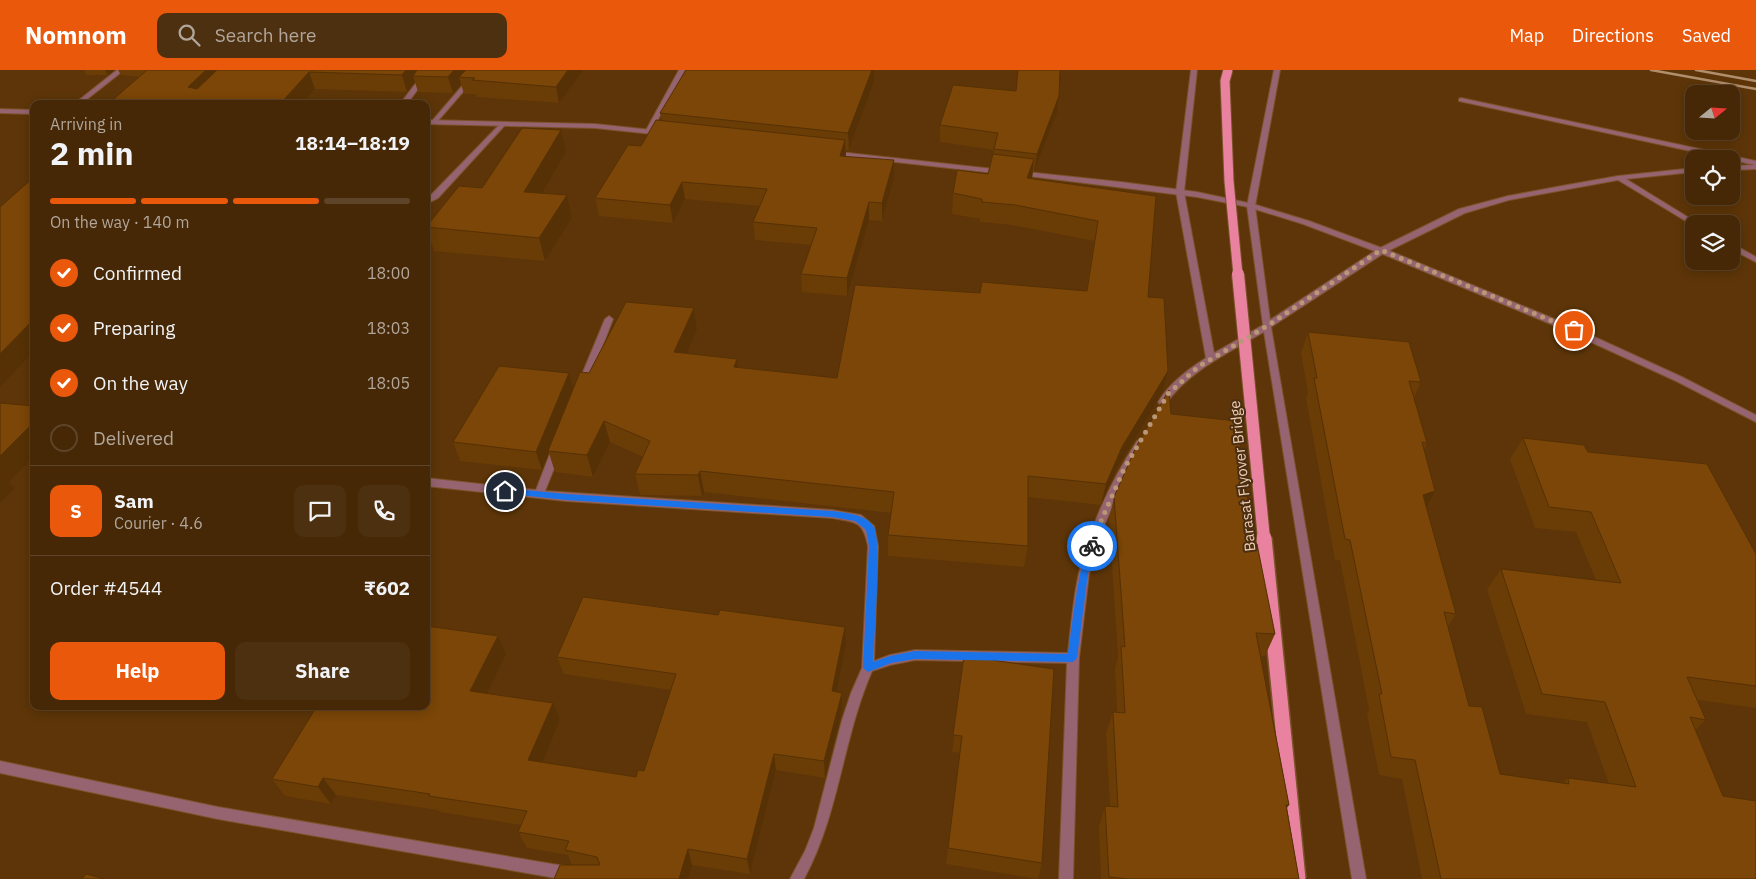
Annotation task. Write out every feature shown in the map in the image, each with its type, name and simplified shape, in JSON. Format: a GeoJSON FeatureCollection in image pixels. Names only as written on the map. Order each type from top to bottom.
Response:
{"type":"FeatureCollection","features":[{"type":"Feature","properties":{"kind":"main road","name":"Barasat Flyover Bridge"},"geometry":{"type":"LineString","coordinates":[[1228,70],[1225,81],[1229,181],[1298,879]]}},
{"type":"Feature","properties":{"kind":"street"},"geometry":{"type":"LineString","coordinates":[[82,100],[121,70]]}},
{"type":"Feature","properties":{"kind":"street"},"geometry":{"type":"LineString","coordinates":[[406,100],[429,70]]}},
{"type":"Feature","properties":{"kind":"street"},"geometry":{"type":"LineString","coordinates":[[430,122],[479,70]]}},
{"type":"Feature","properties":{"kind":"street"},"geometry":{"type":"LineString","coordinates":[[648,132],[682,70]]}},
{"type":"Feature","properties":{"kind":"street"},"geometry":{"type":"LineString","coordinates":[[1194,70],[1180,192],[1211,360]]}},
{"type":"Feature","properties":{"kind":"street"},"geometry":{"type":"LineString","coordinates":[[1277,70],[1251,206],[1267,326],[1359,879]]}},
{"type":"Feature","properties":{"kind":"street"},"geometry":{"type":"LineString","coordinates":[[1460,100],[1756,163]]}},
{"type":"Feature","properties":{"kind":"street"},"geometry":{"type":"LineString","coordinates":[[0,111],[30,112]]}},
{"type":"Feature","properties":{"kind":"street"},"geometry":{"type":"LineString","coordinates":[[430,122],[595,126],[668,134]]}},
{"type":"Feature","properties":{"kind":"street"},"geometry":{"type":"LineString","coordinates":[[430,199],[503,124]]}},
{"type":"Feature","properties":{"kind":"street"},"geometry":{"type":"LineString","coordinates":[[826,152],[1180,192],[1223,199],[1284,215],[1381,250],[1591,337],[1695,386],[1756,419]]}},
{"type":"Feature","properties":{"kind":"street"},"geometry":{"type":"LineString","coordinates":[[1740,168],[1756,168]]}},
{"type":"Feature","properties":{"kind":"street"},"geometry":{"type":"LineString","coordinates":[[1158,411],[1168,394],[1198,367],[1267,326],[1381,250],[1462,211],[1508,198],[1618,178],[1685,171]]}},
{"type":"Feature","properties":{"kind":"street"},"geometry":{"type":"LineString","coordinates":[[1618,178],[1685,218]]}},
{"type":"Feature","properties":{"kind":"street"},"geometry":{"type":"LineString","coordinates":[[1740,250],[1756,260]]}},
{"type":"Feature","properties":{"kind":"street"},"geometry":{"type":"LineString","coordinates":[[579,393],[609,319]]}},
{"type":"Feature","properties":{"kind":"street"},"geometry":{"type":"LineString","coordinates":[[1066,879],[1073,658],[1084,574],[1097,530],[1124,469],[1144,436]]}},
{"type":"Feature","properties":{"kind":"street"},"geometry":{"type":"LineString","coordinates":[[539,494],[561,439]]}},
{"type":"Feature","properties":{"kind":"street"},"geometry":{"type":"LineString","coordinates":[[430,482],[539,494],[832,514],[857,518],[870,529],[873,546],[868,668],[856,690],[820,835],[806,866],[797,879]]}},
{"type":"Feature","properties":{"kind":"street"},"geometry":{"type":"LineString","coordinates":[[868,668],[890,660],[915,655],[1073,658]]}},
{"type":"Feature","properties":{"kind":"street"},"geometry":{"type":"LineString","coordinates":[[0,767],[218,813],[588,877]]}},
{"type":"Feature","properties":{"kind":"building"},"geometry":{"type":"Polygon","coordinates":[[[147,70],[206,70],[188,87],[197,89],[217,70],[406,70],[402,75],[309,72],[284,100],[113,100],[147,70]]]}},
{"type":"Feature","properties":{"kind":"building"},"geometry":{"type":"Polygon","coordinates":[[[417,70],[454,70],[448,77],[413,76],[417,70]]]}},
{"type":"Feature","properties":{"kind":"building"},"geometry":{"type":"Polygon","coordinates":[[[466,70],[568,70],[556,87],[472,80],[475,78],[459,77],[466,70]]]}},
{"type":"Feature","properties":{"kind":"building"},"geometry":{"type":"Polygon","coordinates":[[[686,70],[872,70],[848,133],[660,113],[686,70]]]}},
{"type":"Feature","properties":{"kind":"building"},"geometry":{"type":"Polygon","coordinates":[[[1018,70],[1060,70],[1059,96],[1037,154],[994,149],[998,133],[940,125],[953,85],[1016,91],[1018,70]]]}},
{"type":"Feature","properties":{"kind":"building"},"geometry":{"type":"Polygon","coordinates":[[[656,120],[845,140],[840,156],[894,160],[882,203],[869,202],[847,278],[801,274],[817,228],[753,222],[767,189],[682,182],[670,205],[595,198],[628,145],[641,146],[656,120]]]}},
{"type":"Feature","properties":{"kind":"building"},"geometry":{"type":"Polygon","coordinates":[[[522,128],[561,130],[524,192],[567,195],[539,238],[430,227],[430,222],[459,186],[482,188],[522,128]]]}},
{"type":"Feature","properties":{"kind":"building"},"geometry":{"type":"Polygon","coordinates":[[[993,154],[1034,159],[1027,178],[1156,196],[1148,297],[1164,298],[1168,371],[1122,447],[1106,484],[1028,476],[1028,546],[888,535],[894,492],[700,471],[698,475],[635,474],[650,441],[604,421],[587,455],[548,451],[580,372],[589,373],[626,302],[694,308],[674,352],[737,359],[734,367],[837,378],[855,285],[980,293],[982,282],[1087,291],[1098,221],[1015,205],[982,202],[982,199],[953,193],[957,170],[988,174],[993,154]]]}},
{"type":"Feature","properties":{"kind":"building"},"geometry":{"type":"Polygon","coordinates":[[[30,181],[30,323],[0,354],[0,207],[30,181]]]}},
{"type":"Feature","properties":{"kind":"building"},"geometry":{"type":"Polygon","coordinates":[[[1308,332],[1409,342],[1421,382],[1409,381],[1427,443],[1422,442],[1435,491],[1423,495],[1456,614],[1444,612],[1469,706],[1482,707],[1500,774],[1569,784],[1568,778],[1636,787],[1605,702],[1542,694],[1501,569],[1621,583],[1591,512],[1549,507],[1523,438],[1584,445],[1588,452],[1707,464],[1756,554],[1756,686],[1687,677],[1706,720],[1690,717],[1723,796],[1756,801],[1756,879],[1441,879],[1415,760],[1391,757],[1379,694],[1382,694],[1350,540],[1345,539],[1314,378],[1317,378],[1308,332]]]}},
{"type":"Feature","properties":{"kind":"building"},"geometry":{"type":"Polygon","coordinates":[[[499,366],[569,373],[536,452],[453,442],[499,366]]]}},
{"type":"Feature","properties":{"kind":"building"},"geometry":{"type":"Polygon","coordinates":[[[1169,390],[1171,414],[1237,421],[1253,544],[1257,544],[1275,634],[1256,633],[1289,805],[1286,805],[1299,879],[1129,879],[1109,877],[1105,806],[1118,807],[1113,712],[1125,713],[1121,646],[1125,647],[1114,497],[1136,447],[1169,390]]]}},
{"type":"Feature","properties":{"kind":"building"},"geometry":{"type":"Polygon","coordinates":[[[0,403],[30,406],[30,426],[0,456],[0,403]]]}},
{"type":"Feature","properties":{"kind":"building"},"geometry":{"type":"Polygon","coordinates":[[[583,597],[718,615],[720,610],[845,627],[832,691],[842,693],[824,761],[774,754],[747,859],[688,849],[679,879],[554,879],[560,865],[600,865],[597,857],[565,850],[569,841],[518,832],[527,811],[323,778],[318,787],[272,779],[315,710],[430,710],[430,627],[498,636],[470,691],[553,703],[528,760],[636,777],[638,770],[644,771],[676,674],[557,657],[583,597]]]}},
{"type":"Feature","properties":{"kind":"building"},"geometry":{"type":"Polygon","coordinates":[[[964,656],[1054,669],[1042,863],[948,848],[962,736],[953,735],[964,656]]]}},
{"type":"Feature","properties":{"kind":"building"},"geometry":{"type":"Polygon","coordinates":[[[86,874],[105,879],[82,879],[86,874]]]}},
{"type":"Feature","properties":{"kind":"railway"},"geometry":{"type":"LineString","coordinates":[[1651,70],[1756,89]]}},
{"type":"Feature","properties":{"kind":"railway"},"geometry":{"type":"LineString","coordinates":[[1696,70],[1756,81]]}},
{"type":"Feature","properties":{"kind":"way so far"},"geometry":{"type":"LineString","coordinates":[[1092,546],[1097,530],[1124,469],[1168,394],[1198,367],[1267,326],[1381,250],[1574,330]]}},
{"type":"Feature","properties":{"kind":"route"},"geometry":{"type":"LineString","coordinates":[[505,491],[566,497],[832,514],[857,518],[870,529],[873,546],[868,668],[890,660],[915,655],[1073,658],[1084,574],[1092,546]]}}]}
